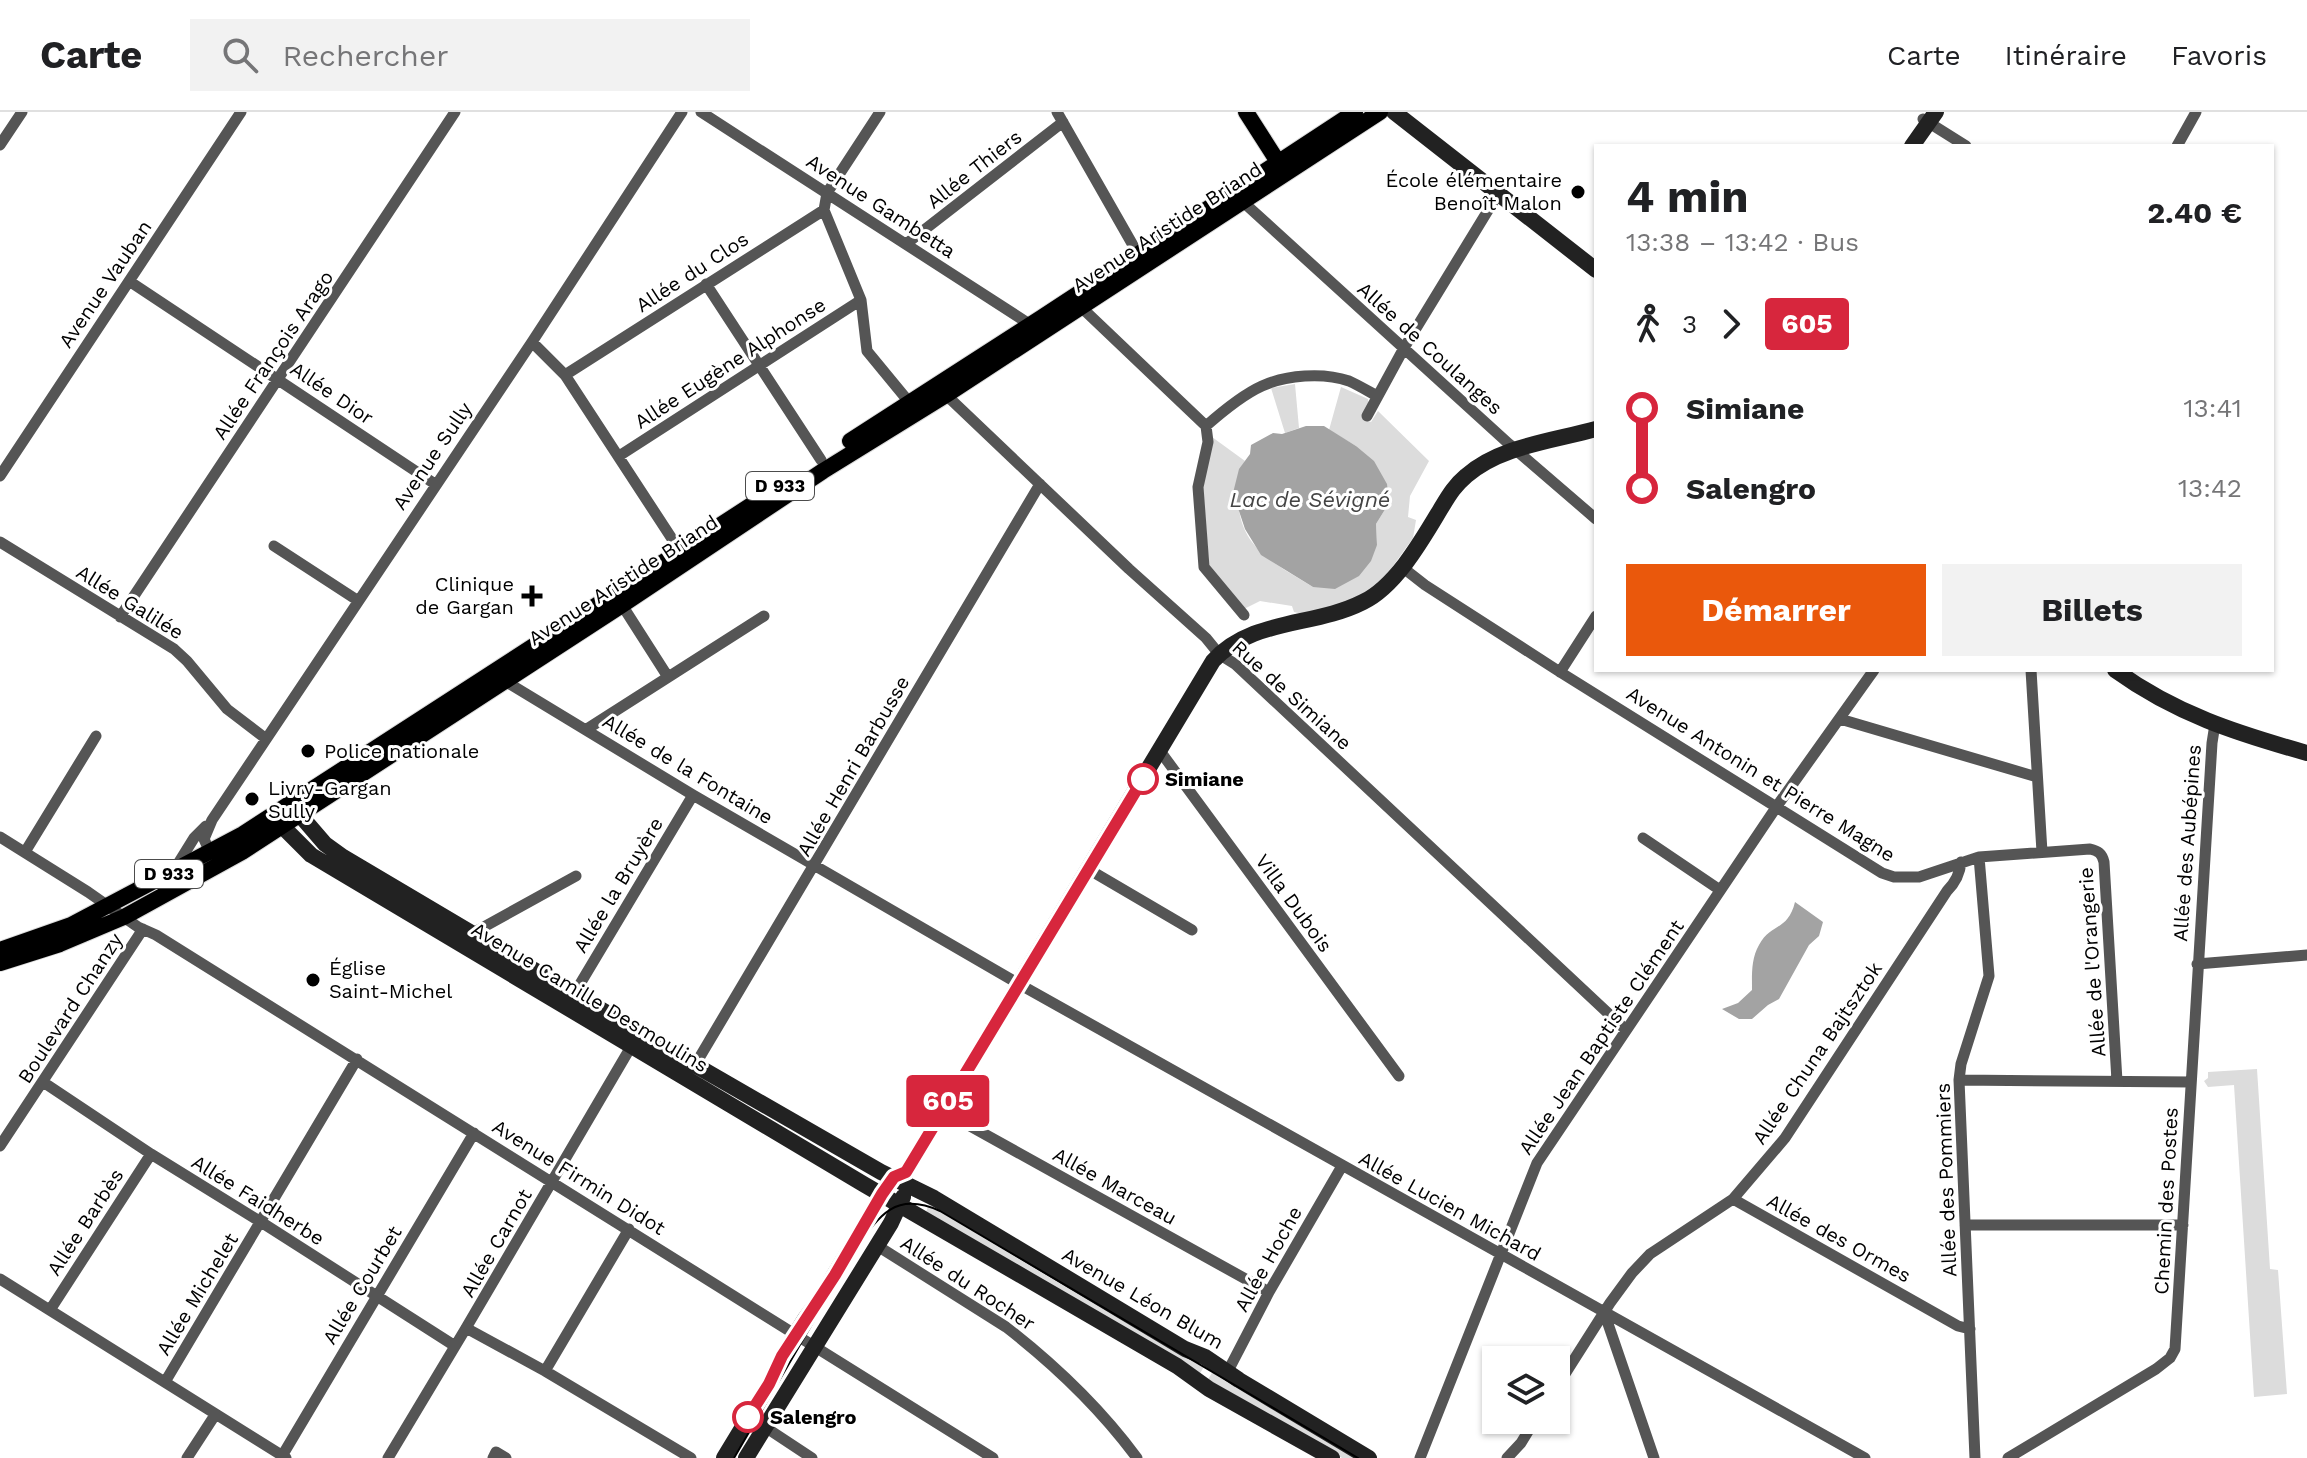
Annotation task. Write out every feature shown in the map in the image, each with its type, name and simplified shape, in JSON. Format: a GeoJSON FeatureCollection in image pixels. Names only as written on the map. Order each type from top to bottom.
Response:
{"type":"FeatureCollection","features":[{"type":"Feature","properties":{"kind":"main road"},"geometry":{"type":"LineString","coordinates":[[1246,112],[1285,166]]}},
{"type":"Feature","properties":{"kind":"main road","name":"Avenue Aristide Briand"},"geometry":{"type":"LineString","coordinates":[[1036,329],[1081,307],[1242,201],[1355,112]]}},
{"type":"Feature","properties":{"kind":"main road"},"geometry":{"type":"LineString","coordinates":[[1314,156],[1317,146],[1370,112]]}},
{"type":"Feature","properties":{"kind":"main road","name":"Avenue Aristide Briand"},"geometry":{"type":"LineString","coordinates":[[0,950],[71,925],[214,851],[282,819],[300,815],[1036,329],[1138,254],[1285,166],[1314,156],[1380,112]]}},
{"type":"Feature","properties":{"kind":"main road"},"geometry":{"type":"LineString","coordinates":[[1394,112],[1594,268]]}},
{"type":"Feature","properties":{"kind":"main road"},"geometry":{"type":"LineString","coordinates":[[1911,144],[1929,116]]}},
{"type":"Feature","properties":{"kind":"main road","name":"Avenue Aristide Briand"},"geometry":{"type":"LineString","coordinates":[[0,963],[60,944],[124,917],[242,852],[282,819],[680,551],[909,402],[942,390]]}},
{"type":"Feature","properties":{"kind":"main road"},"geometry":{"type":"LineString","coordinates":[[724,1458],[882,1194],[903,1178],[1213,661],[1241,638],[1258,631],[1339,613],[1367,601],[1402,567],[1450,492],[1481,464],[1496,456],[1594,430]]}},
{"type":"Feature","properties":{"kind":"main road"},"geometry":{"type":"LineString","coordinates":[[2118,672],[2175,708],[2215,724],[2280,740],[2307,742]]}},
{"type":"Feature","properties":{"kind":"main road"},"geometry":{"type":"LineString","coordinates":[[2153,694],[2307,751]]}},
{"type":"Feature","properties":{"kind":"main road","name":"Avenue Camille Desmoulins"},"geometry":{"type":"LineString","coordinates":[[300,815],[329,848],[471,934],[881,1172],[903,1178]]}},
{"type":"Feature","properties":{"kind":"main road","name":"Avenue Camille Desmoulins"},"geometry":{"type":"LineString","coordinates":[[282,819],[311,855],[882,1194]]}},
{"type":"Feature","properties":{"kind":"main road"},"geometry":{"type":"LineString","coordinates":[[746,1458],[891,1223],[900,1205],[903,1178]]}},
{"type":"Feature","properties":{"kind":"main road","name":"Avenue Léon Blum"},"geometry":{"type":"LineString","coordinates":[[903,1178],[1369,1458]]}},
{"type":"Feature","properties":{"kind":"main road","name":"Avenue Léon Blum"},"geometry":{"type":"LineString","coordinates":[[882,1194],[1177,1366],[1209,1389],[1332,1458]]}},
{"type":"Feature","properties":{"kind":"street"},"geometry":{"type":"LineString","coordinates":[[0,145],[22,112]]}},
{"type":"Feature","properties":{"kind":"street","name":"Avenue Vauban"},"geometry":{"type":"LineString","coordinates":[[0,476],[241,112]]}},
{"type":"Feature","properties":{"kind":"street","name":"Allée François Arago"},"geometry":{"type":"LineString","coordinates":[[120,617],[455,112]]}},
{"type":"Feature","properties":{"kind":"street","name":"Avenue Sully"},"geometry":{"type":"LineString","coordinates":[[173,872],[194,838],[212,820],[682,112]]}},
{"type":"Feature","properties":{"kind":"street","name":"Avenue Gambetta"},"geometry":{"type":"LineString","coordinates":[[701,112],[1036,329]]}},
{"type":"Feature","properties":{"kind":"street"},"geometry":{"type":"LineString","coordinates":[[880,112],[827,193],[824,210],[861,300],[867,351],[909,402]]}},
{"type":"Feature","properties":{"kind":"street"},"geometry":{"type":"LineString","coordinates":[[2178,144],[2196,112]]}},
{"type":"Feature","properties":{"kind":"street"},"geometry":{"type":"LineString","coordinates":[[1929,116],[1964,144]]}},
{"type":"Feature","properties":{"kind":"street"},"geometry":{"type":"LineString","coordinates":[[1060,117],[1138,254]]}},
{"type":"Feature","properties":{"kind":"street","name":"Allée Thiers"},"geometry":{"type":"LineString","coordinates":[[906,244],[1060,117]]}},
{"type":"Feature","properties":{"kind":"street"},"geometry":{"type":"LineString","coordinates":[[1367,416],[1404,348],[1498,194]]}},
{"type":"Feature","properties":{"kind":"street","name":"Allée de Coulanges"},"geometry":{"type":"LineString","coordinates":[[1242,201],[1594,517]]}},
{"type":"Feature","properties":{"kind":"street","name":"Allée du Clos"},"geometry":{"type":"LineString","coordinates":[[565,375],[824,210]]}},
{"type":"Feature","properties":{"kind":"street","name":"Allée Dior"},"geometry":{"type":"LineString","coordinates":[[129,281],[435,484]]}},
{"type":"Feature","properties":{"kind":"street"},"geometry":{"type":"LineString","coordinates":[[706,284],[821,460]]}},
{"type":"Feature","properties":{"kind":"street","name":"Allée Eugène Alphonse"},"geometry":{"type":"LineString","coordinates":[[619,456],[861,300]]}},
{"type":"Feature","properties":{"kind":"street"},"geometry":{"type":"LineString","coordinates":[[1081,307],[1206,426],[1208,442],[1198,487],[1204,567],[1244,615]]}},
{"type":"Feature","properties":{"kind":"street"},"geometry":{"type":"LineString","coordinates":[[532,342],[565,375],[680,551]]}},
{"type":"Feature","properties":{"kind":"street"},"geometry":{"type":"LineString","coordinates":[[1206,426],[1226,409],[1263,386],[1291,377],[1321,376],[1347,381],[1377,396]]}},
{"type":"Feature","properties":{"kind":"street","name":"Rue de Simiane"},"geometry":{"type":"LineString","coordinates":[[942,390],[1129,569],[1206,638],[1219,654],[1235,664],[1626,1030]]}},
{"type":"Feature","properties":{"kind":"street","name":"Allée Henri Barbusse"},"geometry":{"type":"LineString","coordinates":[[695,1065],[1040,484]]}},
{"type":"Feature","properties":{"kind":"street","name":"Allée Galilée"},"geometry":{"type":"LineString","coordinates":[[0,542],[174,649],[227,709],[265,738]]}},
{"type":"Feature","properties":{"kind":"street"},"geometry":{"type":"LineString","coordinates":[[274,546],[357,600]]}},
{"type":"Feature","properties":{"kind":"street","name":"Avenue Antonin et Pierre Magne"},"geometry":{"type":"LineString","coordinates":[[1402,567],[1560,672],[1882,873],[1894,877],[1919,877],[1979,857],[2042,852]]}},
{"type":"Feature","properties":{"kind":"street"},"geometry":{"type":"LineString","coordinates":[[622,605],[668,677]]}},
{"type":"Feature","properties":{"kind":"street"},"geometry":{"type":"LineString","coordinates":[[587,729],[764,616]]}},
{"type":"Feature","properties":{"kind":"street"},"geometry":{"type":"LineString","coordinates":[[1560,672],[1594,619]]}},
{"type":"Feature","properties":{"kind":"street","name":"Allée Jean Baptiste Clément"},"geometry":{"type":"LineString","coordinates":[[1420,1458],[1537,1163],[1777,806],[1873,672]]}},
{"type":"Feature","properties":{"kind":"street"},"geometry":{"type":"LineString","coordinates":[[2031,672],[2042,852]]}},
{"type":"Feature","properties":{"kind":"street","name":"Allée de la Fontaine"},"geometry":{"type":"LineString","coordinates":[[505,681],[693,795],[1019,984]]}},
{"type":"Feature","properties":{"kind":"street"},"geometry":{"type":"LineString","coordinates":[[1840,719],[2037,777]]}},
{"type":"Feature","properties":{"kind":"street","name":"Allée des Aubépines"},"geometry":{"type":"LineString","coordinates":[[2197,964],[2215,724]]}},
{"type":"Feature","properties":{"kind":"street"},"geometry":{"type":"LineString","coordinates":[[25,852],[96,736]]}},
{"type":"Feature","properties":{"kind":"street","name":"Villa Dubois"},"geometry":{"type":"LineString","coordinates":[[1160,751],[1399,1076]]}},
{"type":"Feature","properties":{"kind":"street","name":"Allée la Bruyère"},"geometry":{"type":"LineString","coordinates":[[574,994],[693,795]]}},
{"type":"Feature","properties":{"kind":"street"},"geometry":{"type":"LineString","coordinates":[[212,820],[204,839],[208,848],[214,851]]}},
{"type":"Feature","properties":{"kind":"street","name":"Avenue Firmin Didot"},"geometry":{"type":"LineString","coordinates":[[0,837],[993,1458]]}},
{"type":"Feature","properties":{"kind":"street"},"geometry":{"type":"LineString","coordinates":[[1643,838],[1720,890]]}},
{"type":"Feature","properties":{"kind":"street","name":"Allée de l'Orangerie"},"geometry":{"type":"LineString","coordinates":[[2042,852],[2090,849],[2099,851],[2103,856],[2117,1081]]}},
{"type":"Feature","properties":{"kind":"street","name":"Allée des Pommiers"},"geometry":{"type":"LineString","coordinates":[[1975,1458],[1959,1080],[1961,1064],[1989,976],[1979,857]]}},
{"type":"Feature","properties":{"kind":"street","name":"Allée Chuna Bajtsztok"},"geometry":{"type":"LineString","coordinates":[[1570,1366],[1632,1273],[1650,1254],[1733,1199],[1785,1138],[1953,885],[1961,862]]}},
{"type":"Feature","properties":{"kind":"street"},"geometry":{"type":"LineString","coordinates":[[1088,869],[1192,930]]}},
{"type":"Feature","properties":{"kind":"street"},"geometry":{"type":"LineString","coordinates":[[471,934],[576,876]]}},
{"type":"Feature","properties":{"kind":"street","name":"Boulevard Chanzy"},"geometry":{"type":"LineString","coordinates":[[0,1146],[143,929]]}},
{"type":"Feature","properties":{"kind":"street"},"geometry":{"type":"LineString","coordinates":[[2197,964],[2307,955]]}},
{"type":"Feature","properties":{"kind":"street","name":"Chemin des Postes"},"geometry":{"type":"LineString","coordinates":[[2008,1458],[2156,1369],[2170,1358],[2176,1345],[2197,964]]}},
{"type":"Feature","properties":{"kind":"street","name":"Allée Lucien Michard"},"geometry":{"type":"LineString","coordinates":[[1019,984],[1865,1458]]}},
{"type":"Feature","properties":{"kind":"street","name":"Allée Carnot"},"geometry":{"type":"LineString","coordinates":[[388,1458],[632,1045]]}},
{"type":"Feature","properties":{"kind":"street","name":"Allée Michelet"},"geometry":{"type":"LineString","coordinates":[[165,1382],[357,1059]]}},
{"type":"Feature","properties":{"kind":"street"},"geometry":{"type":"LineString","coordinates":[[1959,1080],[2191,1082]]}},
{"type":"Feature","properties":{"kind":"street","name":"Allée Faidherbe"},"geometry":{"type":"LineString","coordinates":[[43,1082],[455,1346]]}},
{"type":"Feature","properties":{"kind":"street","name":"Allée Marceau"},"geometry":{"type":"LineString","coordinates":[[943,1111],[1269,1292]]}},
{"type":"Feature","properties":{"kind":"street","name":"Allée Courbet"},"geometry":{"type":"LineString","coordinates":[[284,1457],[474,1133]]}},
{"type":"Feature","properties":{"kind":"street","name":"Allée Barbès"},"geometry":{"type":"LineString","coordinates":[[50,1310],[151,1154]]}},
{"type":"Feature","properties":{"kind":"street","name":"Allée Hoche"},"geometry":{"type":"LineString","coordinates":[[1228,1371],[1269,1292],[1342,1166]]}},
{"type":"Feature","properties":{"kind":"street","name":"Allée des Ormes"},"geometry":{"type":"LineString","coordinates":[[1733,1199],[1958,1326],[1970,1329]]}},
{"type":"Feature","properties":{"kind":"street"},"geometry":{"type":"LineString","coordinates":[[1965,1225],[2183,1225]]}},
{"type":"Feature","properties":{"kind":"street"},"geometry":{"type":"LineString","coordinates":[[545,1371],[629,1229]]}},
{"type":"Feature","properties":{"kind":"street","name":"Allée du Rocher"},"geometry":{"type":"LineString","coordinates":[[876,1245],[1025,1341],[1097,1409],[1137,1458]]}},
{"type":"Feature","properties":{"kind":"street"},"geometry":{"type":"LineString","coordinates":[[0,1279],[284,1457]]}},
{"type":"Feature","properties":{"kind":"street"},"geometry":{"type":"LineString","coordinates":[[1604,1312],[1654,1458]]}},
{"type":"Feature","properties":{"kind":"street"},"geometry":{"type":"LineString","coordinates":[[466,1328],[691,1458]]}},
{"type":"Feature","properties":{"kind":"street"},"geometry":{"type":"LineString","coordinates":[[187,1458],[215,1415]]}},
{"type":"Feature","properties":{"kind":"street"},"geometry":{"type":"LineString","coordinates":[[765,1427],[812,1458]]}},
{"type":"Feature","properties":{"kind":"street"},"geometry":{"type":"LineString","coordinates":[[1507,1458],[1526,1434]]}},
{"type":"Feature","properties":{"kind":"street"},"geometry":{"type":"LineString","coordinates":[[493,1458],[496,1452],[506,1458]]}},
{"type":"Feature","properties":{"kind":"shaded area"},"geometry":{"type":"Polygon","coordinates":[[[1295,384],[1299,428],[1285,433],[1271,388],[1295,384]]]}},
{"type":"Feature","properties":{"kind":"shaded area"},"geometry":{"type":"Polygon","coordinates":[[[1341,387],[1368,399],[1369,404],[1361,417],[1371,422],[1378,411],[1429,461],[1410,496],[1408,517],[1416,520],[1413,538],[1388,573],[1372,589],[1352,602],[1303,614],[1294,612],[1292,606],[1260,601],[1244,609],[1209,565],[1203,488],[1212,437],[1245,461],[1239,475],[1239,509],[1250,539],[1270,560],[1313,587],[1377,545],[1376,524],[1389,503],[1356,446],[1329,430],[1341,387]]]}},
{"type":"Feature","properties":{"kind":"shaded area"},"geometry":{"type":"Polygon","coordinates":[[[2257,1069],[2270,1269],[2278,1270],[2287,1394],[2254,1397],[2234,1085],[2208,1087],[2204,1081],[2208,1078],[2208,1072],[2257,1069]]]}},
{"type":"Feature","properties":{"kind":"shaded area"},"geometry":{"type":"Polygon","coordinates":[[[930,1201],[1206,1363],[1198,1377],[925,1215],[930,1201]]]}},
{"type":"Feature","properties":{"kind":"shaded area"},"geometry":{"type":"Polygon","coordinates":[[[1215,1368],[1363,1458],[1342,1458],[1207,1381],[1215,1368]]]}},
{"type":"Feature","properties":{"kind":"water","name":"Lac de Sévigné"},"geometry":{"type":"Polygon","coordinates":[[[1306,426],[1324,426],[1356,446],[1374,461],[1387,484],[1389,503],[1376,524],[1377,545],[1371,561],[1359,576],[1335,589],[1313,587],[1261,555],[1245,529],[1233,493],[1239,469],[1250,454],[1251,445],[1273,433],[1282,434],[1306,426]]]}},
{"type":"Feature","properties":{"kind":"water"},"geometry":{"type":"Polygon","coordinates":[[[1795,902],[1823,922],[1819,936],[1809,945],[1779,999],[1752,1019],[1739,1019],[1722,1009],[1738,1003],[1752,990],[1756,950],[1769,933],[1784,923],[1795,902]]]}},
{"type":"Feature","properties":{"kind":"tram line"},"geometry":{"type":"LineString","coordinates":[[734,1458],[863,1239],[889,1210],[911,1204],[940,1211],[1358,1458]]}},
{"type":"Feature","properties":{"kind":"bus line","name":"605"},"geometry":{"type":"LineString","coordinates":[[748,1417],[871,1211],[894,1177],[906,1172],[1143,779]]}},
{"type":"Feature","properties":{"kind":"place","name":"École élémentaire Benoît Malon"},"geometry":{"type":"Point","coordinates":[1578,192]}},
{"type":"Feature","properties":{"kind":"place","name":"Clinique de Gargan"},"geometry":{"type":"Point","coordinates":[532,596]}},
{"type":"Feature","properties":{"kind":"place","name":"Police nationale"},"geometry":{"type":"Point","coordinates":[308,751]}},
{"type":"Feature","properties":{"kind":"place","name":"Simiane"},"geometry":{"type":"Point","coordinates":[1143,779]}},
{"type":"Feature","properties":{"kind":"place","name":"Livry-Gargan Sully"},"geometry":{"type":"Point","coordinates":[252,799]}},
{"type":"Feature","properties":{"kind":"place","name":"Église Saint-Michel"},"geometry":{"type":"Point","coordinates":[313,980]}},
{"type":"Feature","properties":{"kind":"place","name":"Salengro"},"geometry":{"type":"Point","coordinates":[748,1417]}}]}
